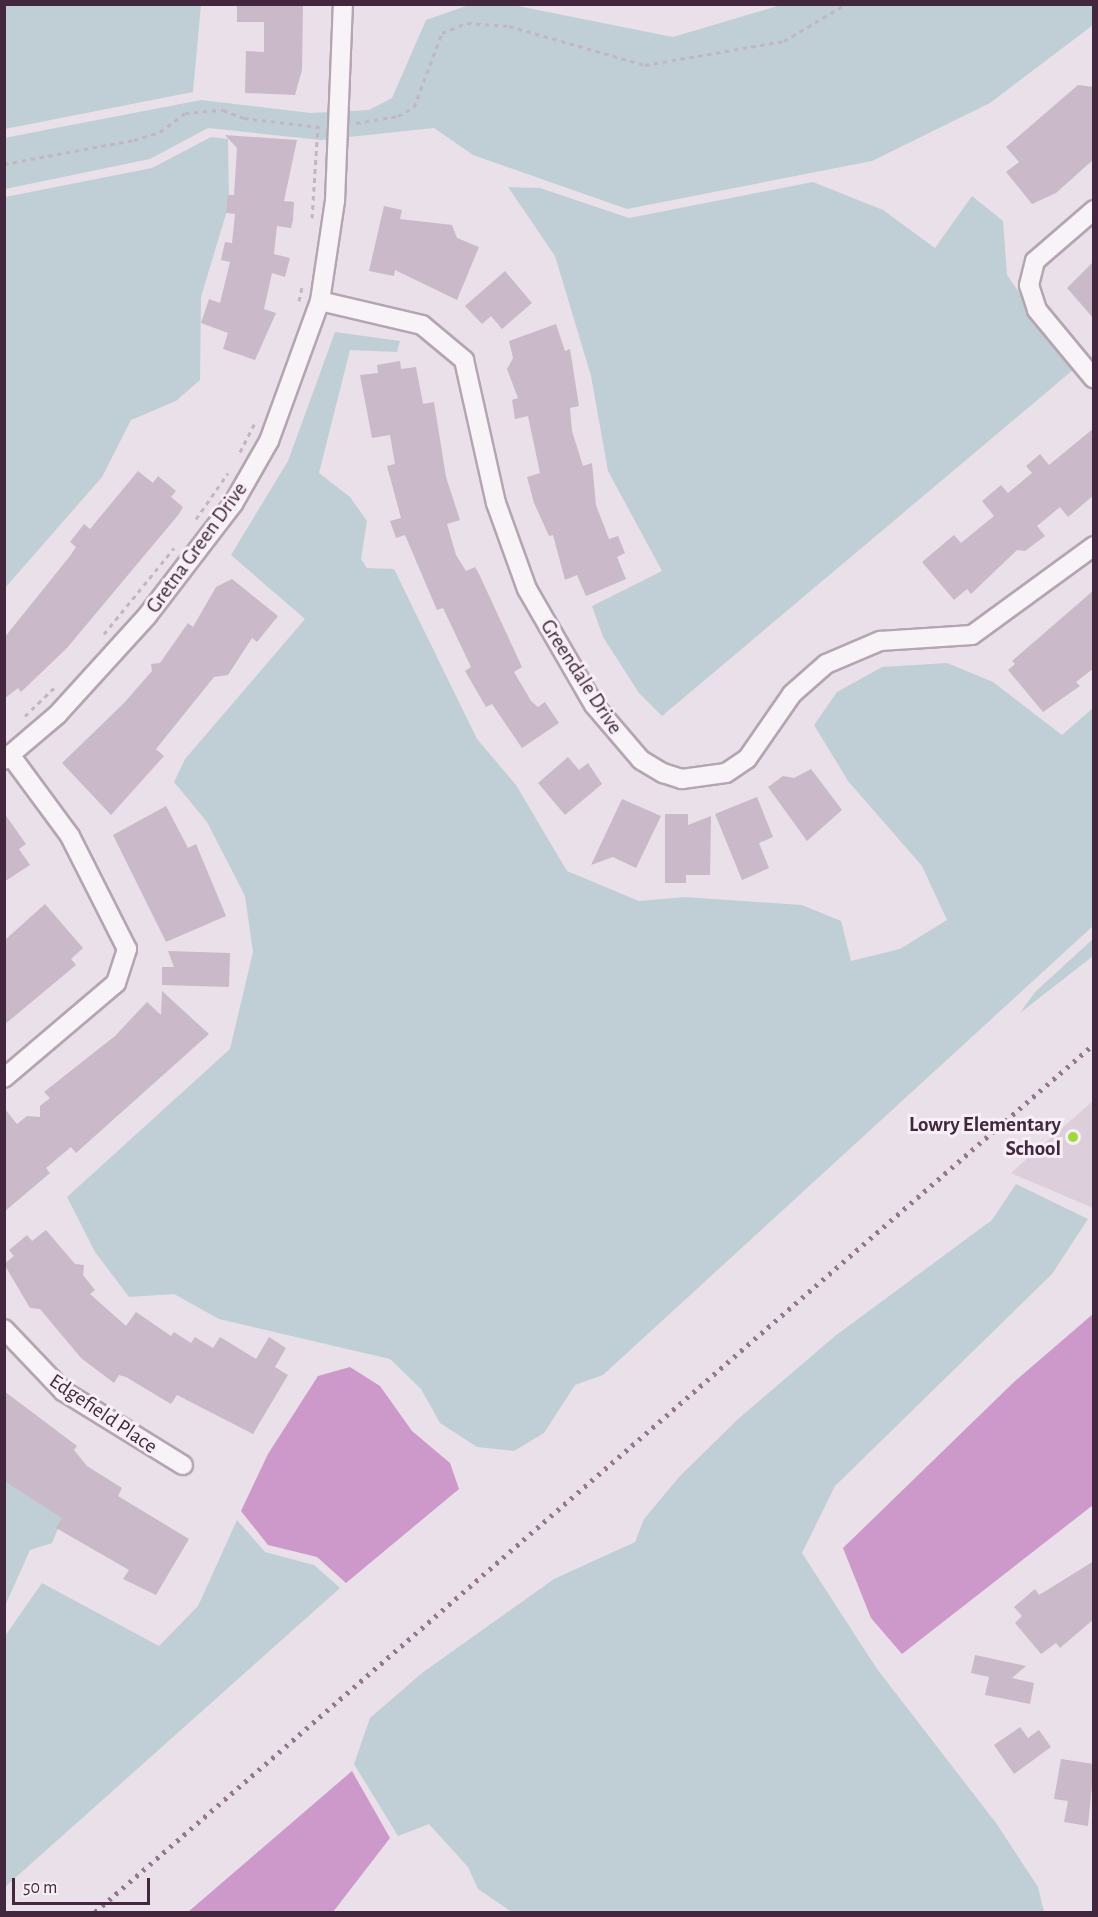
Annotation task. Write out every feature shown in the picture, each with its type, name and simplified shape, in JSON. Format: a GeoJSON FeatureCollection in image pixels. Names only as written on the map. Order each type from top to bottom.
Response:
{"type":"FeatureCollection","features":[{"type":"Feature","properties":{"kind":"street","name":"Gretna Green Drive"},"geometry":{"type":"LineString","coordinates":[[8,758],[147,616],[233,504],[269,441],[320,301],[335,201],[336,126],[343,4]]}},
{"type":"Feature","properties":{"kind":"street"},"geometry":{"type":"LineString","coordinates":[[1094,210],[1035,261],[1029,285],[1037,310],[1094,379]]}},
{"type":"Feature","properties":{"kind":"street","name":"Greendale Drive"},"geometry":{"type":"LineString","coordinates":[[320,301],[422,325],[464,360],[496,503],[527,589],[594,705],[641,760],[663,773],[682,778],[726,772],[747,759],[792,694],[826,664],[880,641],[972,636],[1094,546]]}},
{"type":"Feature","properties":{"kind":"street"},"geometry":{"type":"LineString","coordinates":[[4,1078],[116,983],[127,949],[70,836],[8,758]]}},
{"type":"Feature","properties":{"kind":"street","name":"Edgefield Place"},"geometry":{"type":"LineString","coordinates":[[4,1329],[63,1391],[183,1466]]}},
{"type":"Feature","properties":{"kind":"path"},"geometry":{"type":"LineString","coordinates":[[4,164],[134,141],[160,132],[184,113],[223,110],[244,118],[318,127],[398,116],[414,107],[442,33],[467,23],[509,26],[645,65],[784,41],[846,4]]}},
{"type":"Feature","properties":{"kind":"path"},"geometry":{"type":"LineString","coordinates":[[312,229],[319,117]]}},
{"type":"Feature","properties":{"kind":"path"},"geometry":{"type":"LineString","coordinates":[[298,307],[304,279]]}},
{"type":"Feature","properties":{"kind":"path"},"geometry":{"type":"LineString","coordinates":[[238,456],[259,414]]}},
{"type":"Feature","properties":{"kind":"path"},"geometry":{"type":"LineString","coordinates":[[190,528],[232,467]]}},
{"type":"Feature","properties":{"kind":"path"},"geometry":{"type":"LineString","coordinates":[[97,642],[182,538]]}},
{"type":"Feature","properties":{"kind":"path"},"geometry":{"type":"LineString","coordinates":[[20,720],[59,683]]}},
{"type":"Feature","properties":{"kind":"shaded area"},"geometry":{"type":"Polygon","coordinates":[[[5,4],[201,5],[193,92],[5,129],[5,4]]]}},
{"type":"Feature","properties":{"kind":"shaded area"},"geometry":{"type":"Polygon","coordinates":[[[469,5],[513,5],[673,37],[781,5],[1093,5],[1093,25],[990,103],[872,161],[627,209],[473,155],[434,128],[321,140],[208,128],[150,159],[5,189],[4,138],[201,100],[311,113],[369,110],[392,98],[426,20],[469,5]]]}},
{"type":"Feature","properties":{"kind":"shaded area"},"geometry":{"type":"Polygon","coordinates":[[[211,137],[228,139],[229,204],[201,297],[200,380],[176,401],[131,420],[102,477],[5,588],[5,197],[152,168],[211,137]]]}},
{"type":"Feature","properties":{"kind":"shaded area"},"geometry":{"type":"Polygon","coordinates":[[[813,182],[883,210],[935,248],[972,196],[1003,221],[1007,275],[1073,370],[662,716],[639,693],[603,637],[592,606],[662,571],[608,471],[591,376],[555,256],[508,187],[540,188],[629,218],[813,182]]]}},
{"type":"Feature","properties":{"kind":"shaded area"},"geometry":{"type":"Polygon","coordinates":[[[335,332],[400,341],[397,352],[350,350],[319,473],[350,497],[367,521],[361,559],[367,568],[394,569],[477,739],[516,785],[567,871],[639,901],[685,897],[802,905],[841,921],[851,961],[900,949],[947,920],[922,866],[848,781],[814,725],[837,692],[882,667],[947,663],[993,682],[1062,735],[1093,708],[1093,926],[603,1375],[575,1385],[544,1433],[514,1451],[477,1447],[440,1423],[421,1389],[390,1359],[219,1319],[174,1294],[129,1297],[95,1252],[67,1197],[230,1049],[253,952],[245,896],[207,822],[174,782],[185,759],[305,619],[231,555],[288,461],[335,332]]]}},
{"type":"Feature","properties":{"kind":"shaded area"},"geometry":{"type":"Polygon","coordinates":[[[1093,939],[1093,956],[1020,1013],[1035,992],[1093,939]]]}},
{"type":"Feature","properties":{"kind":"shaded area","name":"Lowry Elementary School"},"geometry":{"type":"Polygon","coordinates":[[[1093,1101],[1093,1208],[1011,1173],[1093,1101]]]}},
{"type":"Feature","properties":{"kind":"shaded area"},"geometry":{"type":"Polygon","coordinates":[[[1016,1184],[1088,1219],[1052,1274],[835,1486],[802,1553],[877,1669],[996,1823],[1038,1887],[1044,1912],[512,1912],[478,1889],[468,1867],[429,1824],[398,1836],[354,1764],[370,1718],[422,1673],[554,1579],[635,1542],[644,1519],[679,1477],[738,1419],[835,1336],[992,1220],[1016,1184]]]}},
{"type":"Feature","properties":{"kind":"shaded area"},"geometry":{"type":"Polygon","coordinates":[[[1093,1314],[1093,1505],[902,1654],[871,1618],[843,1548],[1015,1381],[1093,1314]]]}},
{"type":"Feature","properties":{"kind":"shaded area"},"geometry":{"type":"Polygon","coordinates":[[[350,1367],[380,1386],[412,1431],[450,1463],[459,1489],[346,1583],[317,1557],[268,1545],[241,1511],[268,1454],[318,1376],[350,1367]]]}},
{"type":"Feature","properties":{"kind":"shaded area"},"geometry":{"type":"Polygon","coordinates":[[[5,1474],[63,1517],[52,1543],[30,1550],[5,1606],[5,1474]]]}},
{"type":"Feature","properties":{"kind":"shaded area"},"geometry":{"type":"Polygon","coordinates":[[[237,1520],[265,1552],[314,1565],[340,1588],[5,1887],[5,1636],[42,1583],[159,1646],[198,1606],[237,1520]]]}},
{"type":"Feature","properties":{"kind":"shaded area"},"geometry":{"type":"Polygon","coordinates":[[[352,1771],[390,1838],[333,1912],[188,1912],[352,1771]]]}},
{"type":"Feature","properties":{"kind":"building"},"geometry":{"type":"Polygon","coordinates":[[[237,4],[303,4],[302,70],[295,95],[245,93],[246,51],[264,52],[264,22],[237,22],[237,4]]]}},
{"type":"Feature","properties":{"kind":"building"},"geometry":{"type":"Polygon","coordinates":[[[1078,85],[1094,87],[1094,159],[1056,193],[1032,204],[1006,172],[1019,162],[1006,147],[1078,85]]]}},
{"type":"Feature","properties":{"kind":"building"},"geometry":{"type":"Polygon","coordinates":[[[225,135],[297,140],[284,201],[294,202],[293,220],[291,228],[277,226],[274,254],[290,258],[285,277],[272,273],[264,309],[276,313],[255,360],[223,349],[228,333],[201,323],[209,299],[220,303],[230,262],[221,260],[225,242],[232,243],[235,214],[226,213],[228,195],[234,195],[237,148],[225,135]]]}},
{"type":"Feature","properties":{"kind":"building"},"geometry":{"type":"Polygon","coordinates":[[[384,206],[402,210],[400,219],[452,225],[457,238],[479,247],[457,300],[395,270],[394,276],[369,271],[384,206]]]}},
{"type":"Feature","properties":{"kind":"building"},"geometry":{"type":"Polygon","coordinates":[[[1094,261],[1094,319],[1067,288],[1094,261]]]}},
{"type":"Feature","properties":{"kind":"building"},"geometry":{"type":"Polygon","coordinates":[[[505,271],[532,303],[502,329],[491,316],[482,324],[465,306],[505,271]]]}},
{"type":"Feature","properties":{"kind":"building"},"geometry":{"type":"Polygon","coordinates":[[[556,324],[565,351],[570,349],[579,406],[570,408],[572,431],[583,466],[592,463],[596,505],[609,539],[618,536],[625,553],[617,557],[626,579],[586,596],[577,575],[565,580],[553,535],[549,536],[534,503],[527,477],[540,473],[528,416],[515,419],[512,400],[518,398],[507,369],[513,358],[509,341],[556,324]]]}},
{"type":"Feature","properties":{"kind":"building"},"geometry":{"type":"Polygon","coordinates":[[[400,361],[401,369],[416,367],[423,404],[434,402],[446,477],[460,520],[447,524],[456,555],[466,571],[475,567],[479,574],[522,667],[514,672],[531,701],[538,707],[545,702],[559,723],[522,748],[492,704],[486,707],[465,671],[471,667],[443,608],[437,610],[405,535],[396,538],[390,521],[401,518],[387,466],[395,464],[390,435],[372,438],[360,375],[378,373],[377,365],[400,361]]]}},
{"type":"Feature","properties":{"kind":"building"},"geometry":{"type":"Polygon","coordinates":[[[1094,428],[1094,495],[1068,517],[1060,507],[1037,526],[1045,536],[1025,551],[1017,550],[971,594],[967,589],[954,600],[922,562],[954,535],[961,543],[994,516],[982,501],[1001,485],[1008,493],[1032,473],[1026,466],[1040,454],[1049,465],[1094,428]]]}},
{"type":"Feature","properties":{"kind":"building"},"geometry":{"type":"Polygon","coordinates":[[[138,471],[153,483],[158,476],[176,491],[171,497],[183,507],[179,514],[67,648],[21,692],[18,688],[4,699],[4,638],[70,556],[76,547],[70,542],[84,524],[90,529],[138,471]]]}},
{"type":"Feature","properties":{"kind":"building"},"geometry":{"type":"Polygon","coordinates":[[[232,579],[278,616],[257,642],[252,638],[228,675],[214,677],[156,749],[164,756],[111,815],[62,763],[124,703],[152,671],[151,664],[160,663],[188,623],[193,627],[216,587],[232,579]]]}},
{"type":"Feature","properties":{"kind":"building"},"geometry":{"type":"Polygon","coordinates":[[[1094,590],[1094,668],[1076,682],[1080,686],[1043,712],[1008,670],[1015,664],[1012,661],[1094,590]]]}},
{"type":"Feature","properties":{"kind":"building"},"geometry":{"type":"Polygon","coordinates":[[[568,757],[579,770],[588,763],[602,784],[565,815],[538,783],[568,757]]]}},
{"type":"Feature","properties":{"kind":"building"},"geometry":{"type":"Polygon","coordinates":[[[811,769],[842,810],[807,841],[768,787],[783,776],[794,778],[811,769]]]}},
{"type":"Feature","properties":{"kind":"building"},"geometry":{"type":"Polygon","coordinates":[[[757,797],[773,837],[759,843],[769,868],[742,880],[715,814],[757,797]]]}},
{"type":"Feature","properties":{"kind":"building"},"geometry":{"type":"Polygon","coordinates":[[[622,799],[661,816],[636,868],[613,857],[591,865],[622,799]]]}},
{"type":"Feature","properties":{"kind":"building"},"geometry":{"type":"Polygon","coordinates":[[[166,806],[188,848],[196,844],[226,916],[166,942],[113,835],[166,806]]]}},
{"type":"Feature","properties":{"kind":"building"},"geometry":{"type":"Polygon","coordinates":[[[4,813],[26,844],[19,849],[30,865],[4,882],[4,813]]]}},
{"type":"Feature","properties":{"kind":"building"},"geometry":{"type":"Polygon","coordinates":[[[665,814],[688,814],[688,825],[711,816],[710,875],[686,875],[686,883],[665,883],[665,814]]]}},
{"type":"Feature","properties":{"kind":"building"},"geometry":{"type":"Polygon","coordinates":[[[45,904],[83,948],[71,959],[76,965],[4,1025],[5,940],[45,904]]]}},
{"type":"Feature","properties":{"kind":"building"},"geometry":{"type":"Polygon","coordinates":[[[168,951],[230,953],[229,987],[162,985],[162,967],[174,967],[168,951]]]}},
{"type":"Feature","properties":{"kind":"building"},"geometry":{"type":"Polygon","coordinates":[[[162,991],[209,1034],[76,1153],[71,1147],[46,1168],[50,1173],[4,1212],[5,1109],[17,1124],[27,1116],[40,1117],[40,1106],[50,1098],[44,1092],[115,1036],[147,1002],[161,1015],[162,991]]]}},
{"type":"Feature","properties":{"kind":"building"},"geometry":{"type":"Polygon","coordinates":[[[46,1230],[75,1264],[84,1265],[83,1275],[95,1290],[90,1294],[126,1326],[136,1312],[171,1336],[174,1332],[191,1343],[195,1337],[213,1348],[220,1337],[256,1359],[269,1337],[286,1348],[275,1367],[288,1375],[253,1434],[177,1395],[171,1404],[126,1377],[119,1375],[114,1383],[81,1358],[40,1309],[30,1308],[4,1264],[14,1256],[9,1250],[27,1235],[32,1241],[46,1230]]]}},
{"type":"Feature","properties":{"kind":"building"},"geometry":{"type":"Polygon","coordinates":[[[4,1391],[77,1446],[74,1450],[87,1466],[122,1488],[118,1496],[189,1539],[156,1595],[123,1579],[129,1570],[56,1528],[62,1518],[4,1481],[4,1391]]]}},
{"type":"Feature","properties":{"kind":"building"},"geometry":{"type":"Polygon","coordinates":[[[1094,1561],[1094,1619],[1060,1648],[1056,1643],[1041,1654],[1015,1623],[1022,1616],[1014,1607],[1035,1589],[1039,1595],[1094,1561]]]}},
{"type":"Feature","properties":{"kind":"building"},"geometry":{"type":"Polygon","coordinates":[[[975,1655],[1026,1666],[1012,1678],[1034,1683],[1030,1704],[985,1695],[989,1677],[971,1673],[975,1655]]]}},
{"type":"Feature","properties":{"kind":"building"},"geometry":{"type":"Polygon","coordinates":[[[1020,1727],[1028,1738],[1039,1730],[1051,1747],[1014,1774],[994,1745],[1020,1727]]]}},
{"type":"Feature","properties":{"kind":"building"},"geometry":{"type":"Polygon","coordinates":[[[1061,1759],[1094,1764],[1088,1826],[1064,1822],[1068,1801],[1054,1799],[1061,1759]]]}},
{"type":"Feature","properties":{"kind":"railway"},"geometry":{"type":"LineString","coordinates":[[95,1912],[1094,1044]]}},
{"type":"Feature","properties":{"kind":"place","name":"Lowry Elementary School"},"geometry":{"type":"Point","coordinates":[1073,1137]}}]}
